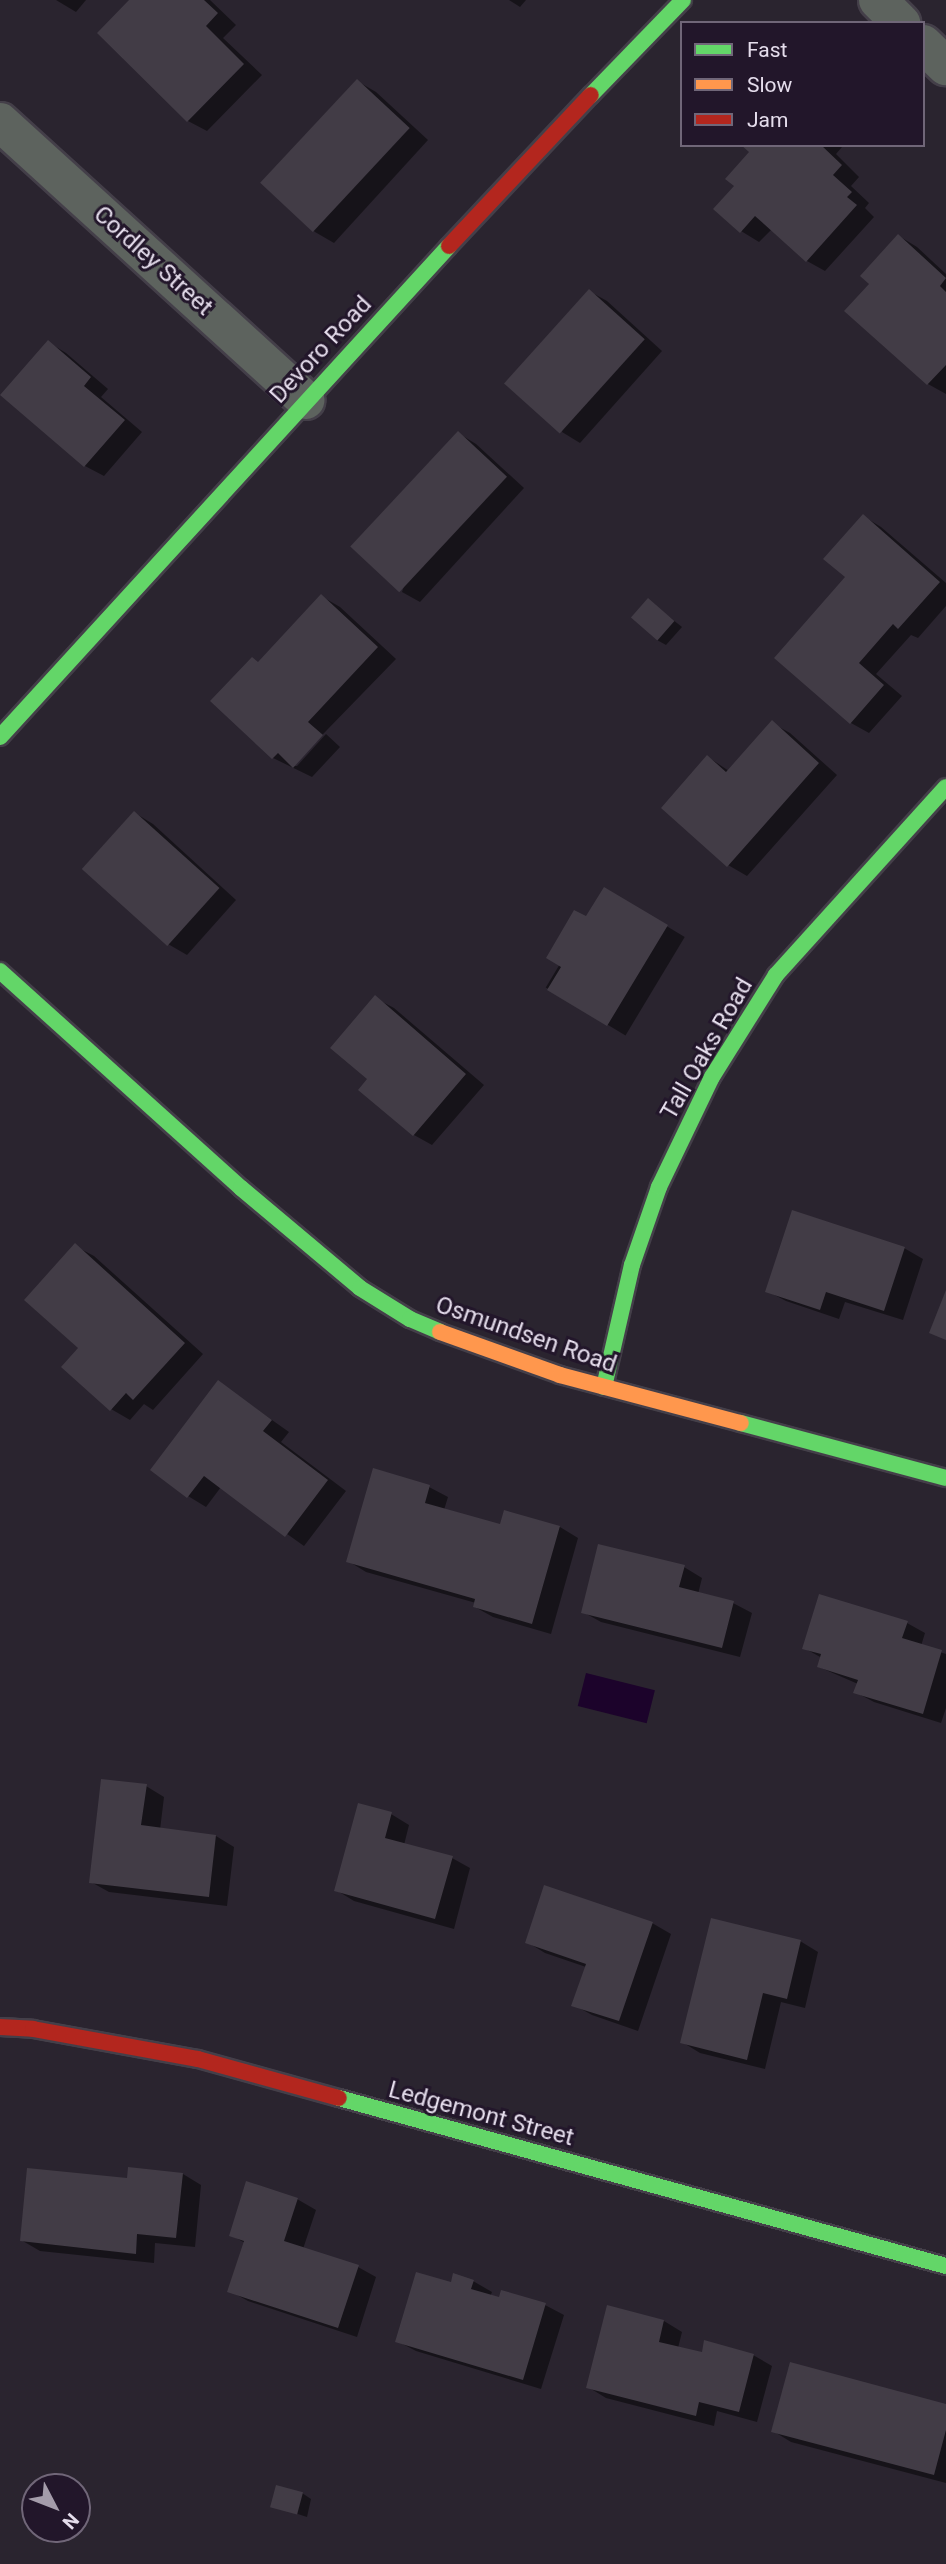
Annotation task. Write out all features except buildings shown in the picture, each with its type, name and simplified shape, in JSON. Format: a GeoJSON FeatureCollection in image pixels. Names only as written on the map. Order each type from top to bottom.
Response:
{"type":"FeatureCollection","features":[{"type":"Feature","properties":{"kind":"street","name":"Devoro Road"},"geometry":{"type":"LineString","coordinates":[[0,737],[306,400],[541,147],[683,0]]}},
{"type":"Feature","properties":{"kind":"street"},"geometry":{"type":"LineString","coordinates":[[878,0],[899,21]]}},
{"type":"Feature","properties":{"kind":"street"},"geometry":{"type":"LineString","coordinates":[[925,46],[946,66]]}},
{"type":"Feature","properties":{"kind":"street","name":"Cordley Street"},"geometry":{"type":"LineString","coordinates":[[0,122],[306,400]]}},
{"type":"Feature","properties":{"kind":"street","name":"Tall Oaks Road"},"geometry":{"type":"LineString","coordinates":[[604,1387],[632,1265],[655,1200],[712,1077],[776,975],[946,787]]}},
{"type":"Feature","properties":{"kind":"street","name":"Osmundsen Road"},"geometry":{"type":"LineString","coordinates":[[0,971],[241,1188],[360,1288],[410,1319],[460,1340],[604,1387],[946,1478]]}},
{"type":"Feature","properties":{"kind":"street","name":"Ledgemont Street"},"geometry":{"type":"LineString","coordinates":[[0,2027],[33,2029],[198,2059],[946,2266]]}},
{"type":"Feature","properties":{"kind":"shaded area"},"geometry":{"type":"Polygon","coordinates":[[[586,1673],[655,1690],[647,1723],[578,1706],[586,1673]]]}},
{"type":"Feature","properties":{"kind":"traffic: fast"},"geometry":{"type":"LineString","coordinates":[[591,95],[683,0]]}},
{"type":"Feature","properties":{"kind":"traffic: fast"},"geometry":{"type":"LineString","coordinates":[[0,737],[449,246]]}},
{"type":"Feature","properties":{"kind":"traffic: fast"},"geometry":{"type":"LineString","coordinates":[[604,1387],[632,1265],[659,1187],[712,1077],[776,975],[946,787]]}},
{"type":"Feature","properties":{"kind":"traffic: fast"},"geometry":{"type":"LineString","coordinates":[[0,971],[241,1188],[360,1288],[410,1319],[440,1332]]}},
{"type":"Feature","properties":{"kind":"traffic: fast"},"geometry":{"type":"LineString","coordinates":[[741,1423],[946,1478]]}},
{"type":"Feature","properties":{"kind":"traffic: fast"},"geometry":{"type":"LineString","coordinates":[[339,2098],[946,2266]]}},
{"type":"Feature","properties":{"kind":"traffic: slow"},"geometry":{"type":"LineString","coordinates":[[440,1332],[560,1375],[741,1423]]}},
{"type":"Feature","properties":{"kind":"traffic: jam"},"geometry":{"type":"LineString","coordinates":[[449,246],[591,95]]}},
{"type":"Feature","properties":{"kind":"traffic: jam"},"geometry":{"type":"LineString","coordinates":[[0,2027],[33,2029],[198,2059],[339,2098]]}}]}
